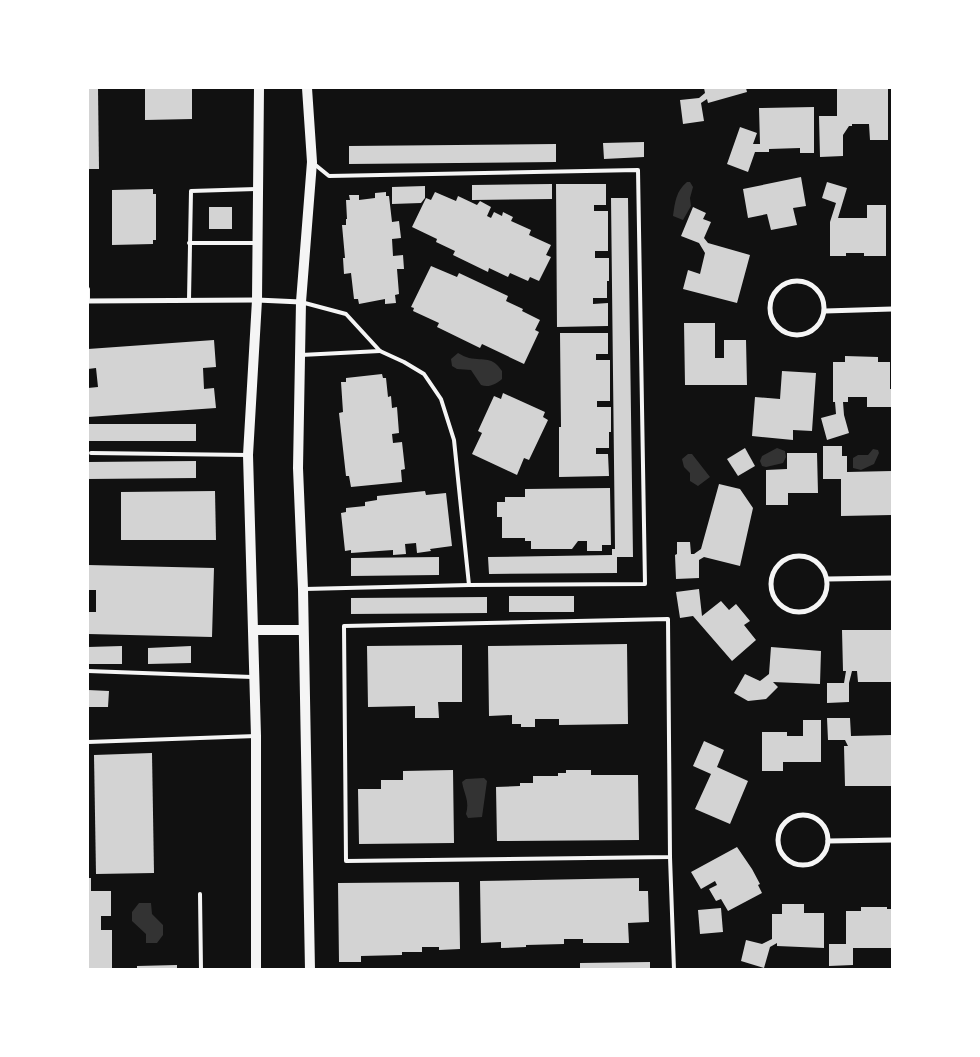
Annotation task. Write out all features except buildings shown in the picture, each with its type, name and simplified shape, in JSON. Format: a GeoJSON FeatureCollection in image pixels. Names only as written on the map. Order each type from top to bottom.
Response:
{"type":"FeatureCollection","features":[{"type":"Feature","properties":{"kind":"main road"},"geometry":{"type":"LineString","coordinates":[[256,970],[256,736],[248,455],[257,300],[259,88]]}},
{"type":"Feature","properties":{"kind":"main road"},"geometry":{"type":"LineString","coordinates":[[307,88],[312,162],[302,302],[298,468],[303,589],[310,970]]}},
{"type":"Feature","properties":{"kind":"main road"},"geometry":{"type":"LineString","coordinates":[[254,630],[303,630]]}},
{"type":"Feature","properties":{"kind":"street"},"geometry":{"type":"LineString","coordinates":[[795,281],[807,283],[815,287],[821,295],[824,311],[821,322],[815,330],[805,335],[795,336],[786,334],[776,327],[771,319],[769,309],[772,296],[778,289],[786,283],[795,281]]}},
{"type":"Feature","properties":{"kind":"street"},"geometry":{"type":"LineString","coordinates":[[88,301],[257,300],[302,302]]}},
{"type":"Feature","properties":{"kind":"street"},"geometry":{"type":"LineString","coordinates":[[824,311],[892,309]]}},
{"type":"Feature","properties":{"kind":"street"},"geometry":{"type":"LineString","coordinates":[[795,556],[805,556],[814,560],[821,567],[827,579],[823,598],[816,606],[800,612],[790,611],[781,606],[773,596],[770,586],[773,572],[778,564],[786,558],[795,556]]}},
{"type":"Feature","properties":{"kind":"street"},"geometry":{"type":"LineString","coordinates":[[827,579],[892,578]]}},
{"type":"Feature","properties":{"kind":"street"},"geometry":{"type":"LineString","coordinates":[[805,814],[814,816],[824,826],[828,835],[828,841],[825,853],[819,859],[812,864],[803,865],[794,864],[787,859],[782,854],[778,841],[779,832],[783,824],[796,816],[805,814]]}},
{"type":"Feature","properties":{"kind":"street"},"geometry":{"type":"LineString","coordinates":[[828,841],[892,840]]}},
{"type":"Feature","properties":{"kind":"lane"},"geometry":{"type":"LineString","coordinates":[[303,589],[469,585],[645,584],[638,170],[329,176],[312,162]]}},
{"type":"Feature","properties":{"kind":"lane"},"geometry":{"type":"LineString","coordinates":[[189,300],[191,190],[258,189]]}},
{"type":"Feature","properties":{"kind":"lane"},"geometry":{"type":"LineString","coordinates":[[189,243],[258,243]]}},
{"type":"Feature","properties":{"kind":"lane"},"geometry":{"type":"LineString","coordinates":[[88,289],[88,301]]}},
{"type":"Feature","properties":{"kind":"lane"},"geometry":{"type":"LineString","coordinates":[[302,302],[346,314],[380,351],[424,374],[441,398],[454,440],[469,585]]}},
{"type":"Feature","properties":{"kind":"lane"},"geometry":{"type":"LineString","coordinates":[[301,355],[380,351]]}},
{"type":"Feature","properties":{"kind":"lane"},"geometry":{"type":"LineString","coordinates":[[91,453],[248,455]]}},
{"type":"Feature","properties":{"kind":"lane"},"geometry":{"type":"LineString","coordinates":[[670,856],[346,861],[344,626],[668,619],[670,856],[674,970]]}},
{"type":"Feature","properties":{"kind":"lane"},"geometry":{"type":"LineString","coordinates":[[88,671],[254,677]]}},
{"type":"Feature","properties":{"kind":"lane"},"geometry":{"type":"LineString","coordinates":[[88,742],[256,736]]}},
{"type":"Feature","properties":{"kind":"lane"},"geometry":{"type":"LineString","coordinates":[[200,894],[201,970]]}},
{"type":"Feature","properties":{"kind":"shaded area"},"geometry":{"type":"Polygon","coordinates":[[[687,182],[690,182],[693,187],[690,198],[691,206],[683,220],[673,216],[678,193],[687,182]]]}},
{"type":"Feature","properties":{"kind":"shaded area"},"geometry":{"type":"Polygon","coordinates":[[[458,353],[469,358],[488,360],[495,363],[502,371],[502,379],[492,385],[481,385],[471,370],[457,369],[452,366],[451,359],[458,353]]]}},
{"type":"Feature","properties":{"kind":"shaded area"},"geometry":{"type":"Polygon","coordinates":[[[777,448],[785,451],[786,457],[783,463],[766,467],[762,466],[760,461],[762,456],[777,448]]]}},
{"type":"Feature","properties":{"kind":"shaded area"},"geometry":{"type":"Polygon","coordinates":[[[873,449],[878,450],[879,453],[874,464],[861,470],[853,468],[853,458],[858,455],[868,455],[873,449]]]}},
{"type":"Feature","properties":{"kind":"shaded area"},"geometry":{"type":"Polygon","coordinates":[[[688,454],[692,454],[710,477],[698,486],[690,481],[690,473],[684,467],[682,459],[688,454]]]}},
{"type":"Feature","properties":{"kind":"shaded area"},"geometry":{"type":"Polygon","coordinates":[[[484,778],[487,781],[482,817],[468,818],[466,814],[467,801],[462,782],[466,779],[484,778]]]}},
{"type":"Feature","properties":{"kind":"shaded area"},"geometry":{"type":"Polygon","coordinates":[[[139,903],[151,903],[152,914],[163,925],[163,935],[157,943],[146,943],[146,934],[132,921],[132,912],[139,903]]]}}]}
